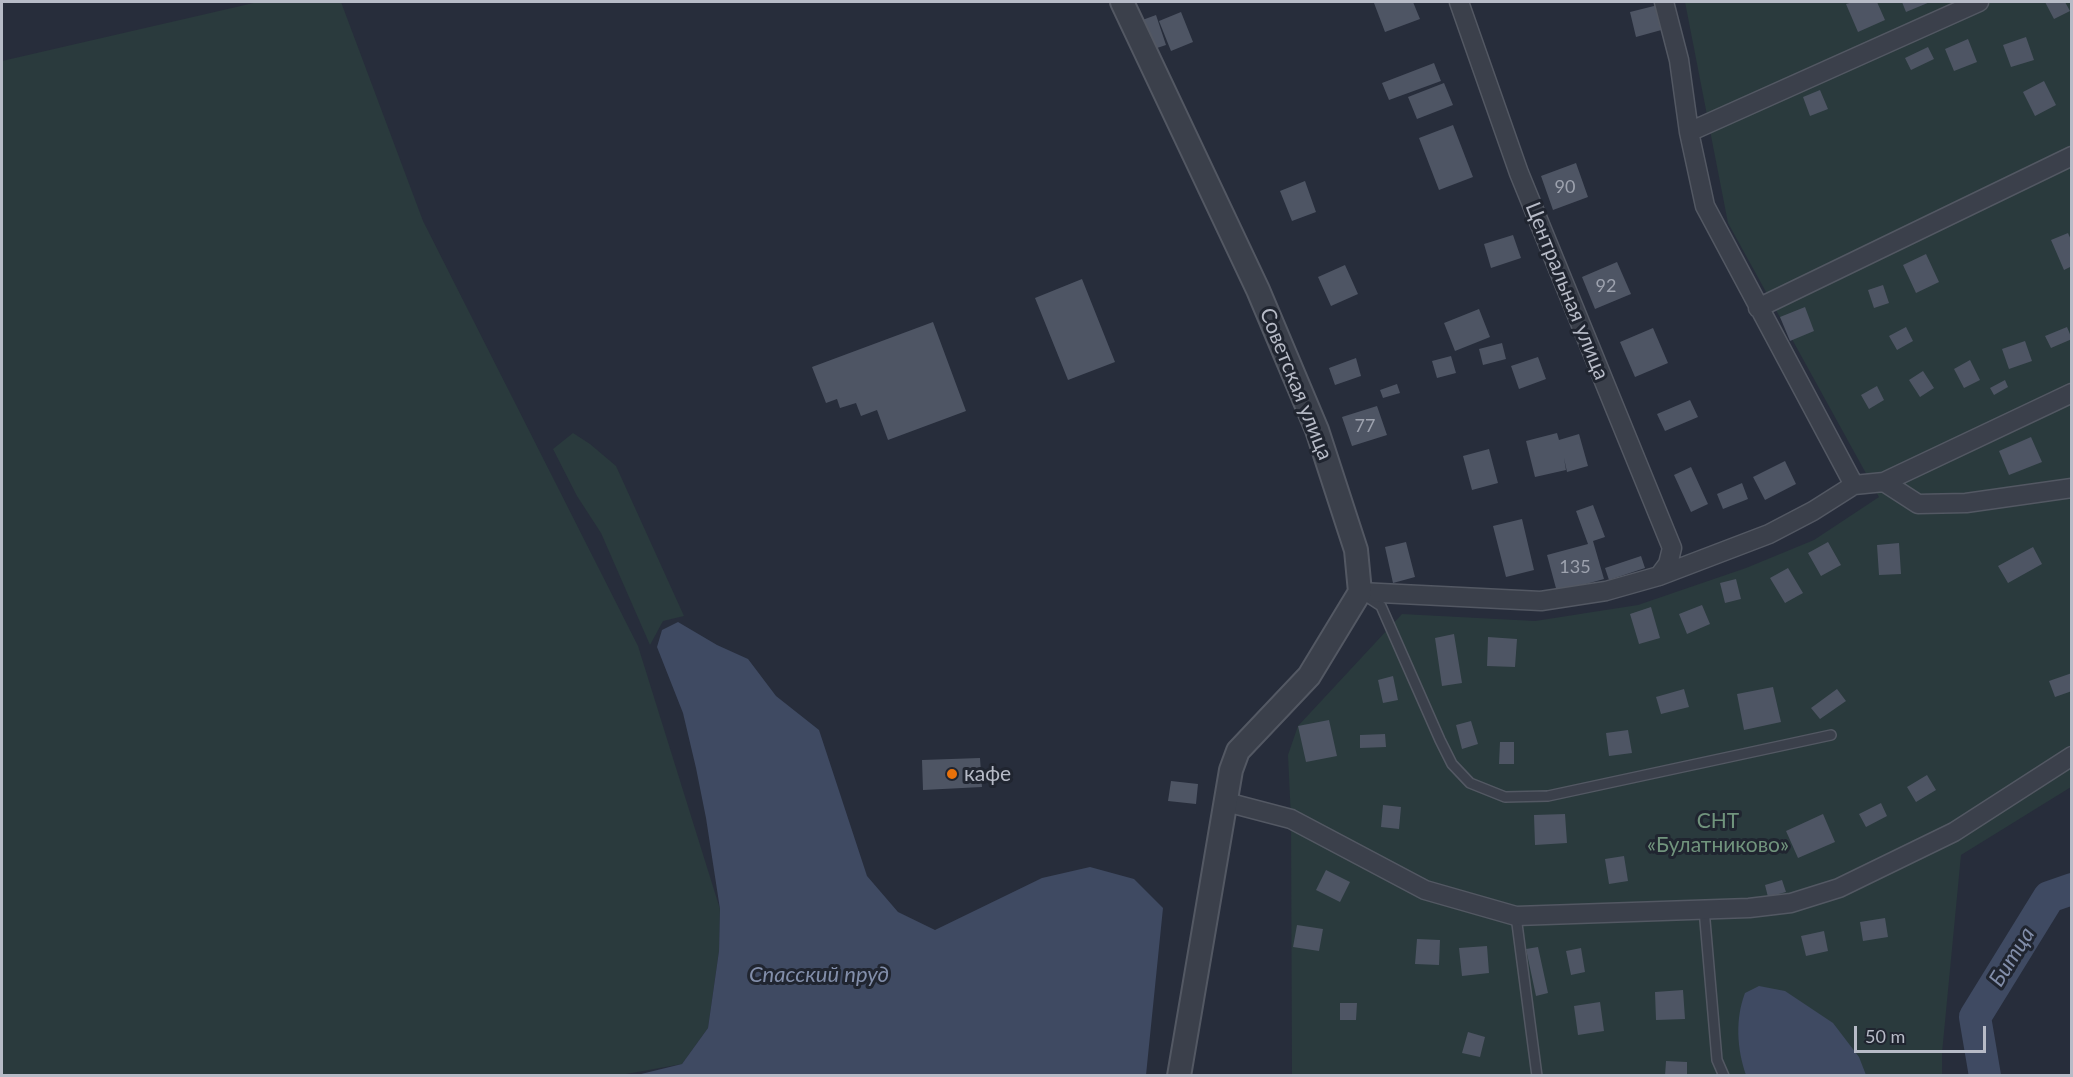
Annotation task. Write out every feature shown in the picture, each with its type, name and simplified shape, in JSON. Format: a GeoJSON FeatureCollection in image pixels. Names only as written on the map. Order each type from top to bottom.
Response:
{"type":"FeatureCollection","features":[{"type":"Feature","properties":{"kind":"street","name":"Советская улица"},"geometry":{"type":"LineString","coordinates":[[1122,2],[1258,290],[1317,430],[1356,550],[1360,592]]}},
{"type":"Feature","properties":{"kind":"street","name":"Центральная улица"},"geometry":{"type":"LineString","coordinates":[[1459,2],[1519,173],[1672,548],[1668,564],[1659,576]]}},
{"type":"Feature","properties":{"kind":"street"},"geometry":{"type":"LineString","coordinates":[[1664,2],[1679,60],[1689,132],[1705,206],[1854,485]]}},
{"type":"Feature","properties":{"kind":"street"},"geometry":{"type":"LineString","coordinates":[[1689,132],[1979,2]]}},
{"type":"Feature","properties":{"kind":"street"},"geometry":{"type":"LineString","coordinates":[[1758,308],[2072,156]]}},
{"type":"Feature","properties":{"kind":"street"},"geometry":{"type":"LineString","coordinates":[[1179,1076],[1231,770],[1238,751],[1309,676],[1360,592],[1541,601],[1606,591],[1659,576],[1769,534],[1813,511],[1854,485],[1884,482],[2072,393]]}},
{"type":"Feature","properties":{"kind":"street"},"geometry":{"type":"LineString","coordinates":[[1884,482],[1918,504],[1966,503],[2072,488]]}},
{"type":"Feature","properties":{"kind":"street"},"geometry":{"type":"LineString","coordinates":[[1226,802],[1292,819],[1425,891],[1516,916],[1749,908],[1791,903],[1839,888],[1954,832],[2072,756]]}},
{"type":"Feature","properties":{"kind":"lane"},"geometry":{"type":"LineString","coordinates":[[1360,592],[1381,606],[1452,764],[1470,783],[1505,797],[1548,796],[1831,735]]}},
{"type":"Feature","properties":{"kind":"lane"},"geometry":{"type":"LineString","coordinates":[[1704,909],[1717,1060],[1724,1076]]}},
{"type":"Feature","properties":{"kind":"lane"},"geometry":{"type":"LineString","coordinates":[[1516,916],[1537,1076]]}},
{"type":"Feature","properties":{"kind":"green space"},"geometry":{"type":"Polygon","coordinates":[[[258,2],[341,2],[423,221],[638,646],[720,909],[719,951],[708,1028],[682,1064],[615,1076],[2,1075],[2,61],[258,2]]]}},
{"type":"Feature","properties":{"kind":"green space","name":"СНТ «Булатниково»"},"geometry":{"type":"Polygon","coordinates":[[[1685,2],[2071,2],[2071,787],[1961,855],[1942,1053],[1942,1075],[1292,1075],[1291,819],[1288,755],[1298,726],[1402,614],[1535,621],[1638,605],[1746,568],[1814,540],[1879,497],[1728,223],[1685,2]]]}},
{"type":"Feature","properties":{"kind":"green space"},"geometry":{"type":"Polygon","coordinates":[[[573,433],[616,466],[684,616],[663,621],[650,645],[601,533],[577,496],[553,449],[573,433]]]}},
{"type":"Feature","properties":{"kind":"water","name":"Спасский пруд"},"geometry":{"type":"Polygon","coordinates":[[[678,622],[717,645],[748,659],[776,696],[819,730],[867,876],[898,912],[935,930],[1042,878],[1090,867],[1134,879],[1163,908],[1146,1075],[637,1075],[682,1064],[708,1028],[719,951],[720,909],[696,768],[683,713],[657,647],[662,630],[678,622]]]}},
{"type":"Feature","properties":{"kind":"water"},"geometry":{"type":"Polygon","coordinates":[[[1759,986],[1785,991],[1833,1023],[1859,1057],[1866,1075],[1746,1075],[1739,1044],[1740,1013],[1745,993],[1759,986]]]}},
{"type":"Feature","properties":{"kind":"building"},"geometry":{"type":"Polygon","coordinates":[[[1413,2],[1420,19],[1385,32],[1374,3],[1413,2]]]}},
{"type":"Feature","properties":{"kind":"building"},"geometry":{"type":"Polygon","coordinates":[[[1877,2],[1885,20],[1858,32],[1846,4],[1877,2]]]}},
{"type":"Feature","properties":{"kind":"building"},"geometry":{"type":"Polygon","coordinates":[[[1902,2],[1930,2],[1906,12],[1902,2]]]}},
{"type":"Feature","properties":{"kind":"building"},"geometry":{"type":"Polygon","coordinates":[[[2045,2],[2065,2],[2070,11],[2054,19],[2045,2]]]}},
{"type":"Feature","properties":{"kind":"building"},"geometry":{"type":"Polygon","coordinates":[[[1658,5],[1665,29],[1636,37],[1630,12],[1658,5]]]}},
{"type":"Feature","properties":{"kind":"building"},"geometry":{"type":"Polygon","coordinates":[[[1181,12],[1193,42],[1171,51],[1159,21],[1181,12]]]}},
{"type":"Feature","properties":{"kind":"building"},"geometry":{"type":"Polygon","coordinates":[[[1156,15],[1166,45],[1148,51],[1137,22],[1156,15]]]}},
{"type":"Feature","properties":{"kind":"building"},"geometry":{"type":"Polygon","coordinates":[[[2026,37],[2034,60],[2011,67],[2003,45],[2026,37]]]}},
{"type":"Feature","properties":{"kind":"building"},"geometry":{"type":"Polygon","coordinates":[[[1968,39],[1977,62],[1954,71],[1945,49],[1968,39]]]}},
{"type":"Feature","properties":{"kind":"building"},"geometry":{"type":"Polygon","coordinates":[[[1928,47],[1934,59],[1911,70],[1905,58],[1928,47]]]}},
{"type":"Feature","properties":{"kind":"building"},"geometry":{"type":"Polygon","coordinates":[[[1434,63],[1441,81],[1389,100],[1382,83],[1434,63]]]}},
{"type":"Feature","properties":{"kind":"building"},"geometry":{"type":"Polygon","coordinates":[[[2044,81],[2056,105],[2035,116],[2023,92],[2044,81]]]}},
{"type":"Feature","properties":{"kind":"building"},"geometry":{"type":"Polygon","coordinates":[[[1444,83],[1453,105],[1417,119],[1408,97],[1444,83]]]}},
{"type":"Feature","properties":{"kind":"building"},"geometry":{"type":"Polygon","coordinates":[[[1820,90],[1828,109],[1810,116],[1803,97],[1820,90]]]}},
{"type":"Feature","properties":{"kind":"building"},"geometry":{"type":"Polygon","coordinates":[[[1453,125],[1473,177],[1439,190],[1419,138],[1453,125]]]}},
{"type":"Feature","properties":{"kind":"building"},"geometry":{"type":"Polygon","coordinates":[[[1576,163],[1588,197],[1553,210],[1541,176],[1576,163]]]}},
{"type":"Feature","properties":{"kind":"building"},"geometry":{"type":"Polygon","coordinates":[[[1305,181],[1316,212],[1292,221],[1280,191],[1305,181]]]}},
{"type":"Feature","properties":{"kind":"building"},"geometry":{"type":"Polygon","coordinates":[[[2068,233],[2072,242],[2072,266],[2064,270],[2051,240],[2068,233]]]}},
{"type":"Feature","properties":{"kind":"building"},"geometry":{"type":"Polygon","coordinates":[[[1513,235],[1521,258],[1491,268],[1484,244],[1513,235]]]}},
{"type":"Feature","properties":{"kind":"building"},"geometry":{"type":"Polygon","coordinates":[[[1926,254],[1939,282],[1916,293],[1903,265],[1926,254]]]}},
{"type":"Feature","properties":{"kind":"building"},"geometry":{"type":"Polygon","coordinates":[[[1617,262],[1631,294],[1595,309],[1582,277],[1617,262]]]}},
{"type":"Feature","properties":{"kind":"building"},"geometry":{"type":"Polygon","coordinates":[[[1345,265],[1358,294],[1331,306],[1318,277],[1345,265]]]}},
{"type":"Feature","properties":{"kind":"building"},"geometry":{"type":"Polygon","coordinates":[[[1082,279],[1115,362],[1068,380],[1035,298],[1082,279]]]}},
{"type":"Feature","properties":{"kind":"building"},"geometry":{"type":"Polygon","coordinates":[[[1883,285],[1889,303],[1874,308],[1868,290],[1883,285]]]}},
{"type":"Feature","properties":{"kind":"building"},"geometry":{"type":"Polygon","coordinates":[[[1805,307],[1814,331],[1790,341],[1780,317],[1805,307]]]}},
{"type":"Feature","properties":{"kind":"building"},"geometry":{"type":"Polygon","coordinates":[[[1479,309],[1490,337],[1455,351],[1444,323],[1479,309]]]}},
{"type":"Feature","properties":{"kind":"building"},"geometry":{"type":"Polygon","coordinates":[[[933,322],[966,411],[888,440],[877,410],[861,416],[856,403],[840,408],[837,399],[826,403],[812,367],[933,322]]]}},
{"type":"Feature","properties":{"kind":"building"},"geometry":{"type":"Polygon","coordinates":[[[1906,327],[1913,341],[1897,350],[1889,336],[1906,327]]]}},
{"type":"Feature","properties":{"kind":"building"},"geometry":{"type":"Polygon","coordinates":[[[2067,327],[2072,339],[2051,348],[2045,336],[2067,327]]]}},
{"type":"Feature","properties":{"kind":"building"},"geometry":{"type":"Polygon","coordinates":[[[1653,328],[1668,363],[1635,377],[1620,342],[1653,328]]]}},
{"type":"Feature","properties":{"kind":"building"},"geometry":{"type":"Polygon","coordinates":[[[2025,341],[2032,361],[2009,369],[2002,349],[2025,341]]]}},
{"type":"Feature","properties":{"kind":"building"},"geometry":{"type":"Polygon","coordinates":[[[1502,343],[1506,359],[1483,365],[1479,349],[1502,343]]]}},
{"type":"Feature","properties":{"kind":"building"},"geometry":{"type":"Polygon","coordinates":[[[1451,356],[1456,373],[1437,378],[1432,361],[1451,356]]]}},
{"type":"Feature","properties":{"kind":"building"},"geometry":{"type":"Polygon","coordinates":[[[1538,357],[1546,379],[1519,389],[1511,366],[1538,357]]]}},
{"type":"Feature","properties":{"kind":"building"},"geometry":{"type":"Polygon","coordinates":[[[1356,358],[1361,376],[1335,385],[1329,368],[1356,358]]]}},
{"type":"Feature","properties":{"kind":"building"},"geometry":{"type":"Polygon","coordinates":[[[1970,360],[1980,380],[1964,388],[1954,369],[1970,360]]]}},
{"type":"Feature","properties":{"kind":"building"},"geometry":{"type":"Polygon","coordinates":[[[1923,371],[1934,388],[1920,397],[1909,380],[1923,371]]]}},
{"type":"Feature","properties":{"kind":"building"},"geometry":{"type":"Polygon","coordinates":[[[2005,380],[2008,387],[1994,395],[1990,388],[2005,380]]]}},
{"type":"Feature","properties":{"kind":"building"},"geometry":{"type":"Polygon","coordinates":[[[1397,384],[1400,393],[1383,398],[1380,390],[1397,384]]]}},
{"type":"Feature","properties":{"kind":"building"},"geometry":{"type":"Polygon","coordinates":[[[1877,386],[1884,400],[1869,409],[1861,395],[1877,386]]]}},
{"type":"Feature","properties":{"kind":"building"},"geometry":{"type":"Polygon","coordinates":[[[1690,400],[1698,417],[1665,431],[1657,414],[1690,400]]]}},
{"type":"Feature","properties":{"kind":"building"},"geometry":{"type":"Polygon","coordinates":[[[1377,406],[1387,435],[1352,446],[1342,417],[1377,406]]]}},
{"type":"Feature","properties":{"kind":"building"},"geometry":{"type":"Polygon","coordinates":[[[1557,433],[1559,440],[1579,434],[1588,466],[1567,472],[1564,458],[1566,470],[1535,477],[1526,441],[1557,433]]]}},
{"type":"Feature","properties":{"kind":"building"},"geometry":{"type":"Polygon","coordinates":[[[2031,437],[2042,462],[2009,475],[1999,451],[2031,437]]]}},
{"type":"Feature","properties":{"kind":"building"},"geometry":{"type":"Polygon","coordinates":[[[1489,449],[1498,483],[1472,490],[1463,456],[1489,449]]]}},
{"type":"Feature","properties":{"kind":"building"},"geometry":{"type":"Polygon","coordinates":[[[1785,461],[1796,484],[1765,500],[1753,477],[1785,461]]]}},
{"type":"Feature","properties":{"kind":"building"},"geometry":{"type":"Polygon","coordinates":[[[1691,467],[1708,504],[1691,512],[1674,475],[1691,467]]]}},
{"type":"Feature","properties":{"kind":"building"},"geometry":{"type":"Polygon","coordinates":[[[1742,483],[1748,499],[1723,509],[1717,494],[1742,483]]]}},
{"type":"Feature","properties":{"kind":"building"},"geometry":{"type":"Polygon","coordinates":[[[1593,505],[1605,537],[1593,541],[1604,579],[1557,592],[1547,555],[1588,544],[1576,511],[1593,505]]]}},
{"type":"Feature","properties":{"kind":"building"},"geometry":{"type":"Polygon","coordinates":[[[1522,519],[1534,570],[1506,577],[1493,526],[1522,519]]]}},
{"type":"Feature","properties":{"kind":"building"},"geometry":{"type":"Polygon","coordinates":[[[1406,542],[1415,577],[1393,583],[1385,547],[1406,542]]]}},
{"type":"Feature","properties":{"kind":"building"},"geometry":{"type":"Polygon","coordinates":[[[1828,542],[1841,565],[1821,576],[1808,553],[1828,542]]]}},
{"type":"Feature","properties":{"kind":"building"},"geometry":{"type":"Polygon","coordinates":[[[1899,543],[1901,574],[1879,575],[1877,545],[1899,543]]]}},
{"type":"Feature","properties":{"kind":"building"},"geometry":{"type":"Polygon","coordinates":[[[2033,547],[2042,564],[2008,583],[1998,566],[2033,547]]]}},
{"type":"Feature","properties":{"kind":"building"},"geometry":{"type":"Polygon","coordinates":[[[1641,556],[1645,568],[1609,580],[1605,568],[1641,556]]]}},
{"type":"Feature","properties":{"kind":"building"},"geometry":{"type":"Polygon","coordinates":[[[1788,568],[1803,593],[1785,603],[1770,578],[1788,568]]]}},
{"type":"Feature","properties":{"kind":"building"},"geometry":{"type":"Polygon","coordinates":[[[1736,579],[1741,599],[1725,603],[1720,583],[1736,579]]]}},
{"type":"Feature","properties":{"kind":"building"},"geometry":{"type":"Polygon","coordinates":[[[1702,605],[1710,624],[1687,634],[1679,614],[1702,605]]]}},
{"type":"Feature","properties":{"kind":"building"},"geometry":{"type":"Polygon","coordinates":[[[1651,607],[1660,638],[1639,644],[1630,614],[1651,607]]]}},
{"type":"Feature","properties":{"kind":"building"},"geometry":{"type":"Polygon","coordinates":[[[1454,634],[1462,683],[1442,686],[1435,638],[1454,634]]]}},
{"type":"Feature","properties":{"kind":"building"},"geometry":{"type":"Polygon","coordinates":[[[1488,637],[1517,639],[1515,667],[1487,666],[1488,637]]]}},
{"type":"Feature","properties":{"kind":"building"},"geometry":{"type":"Polygon","coordinates":[[[2072,673],[2072,691],[2055,697],[2049,681],[2072,673]]]}},
{"type":"Feature","properties":{"kind":"building"},"geometry":{"type":"Polygon","coordinates":[[[1393,676],[1398,700],[1383,703],[1378,680],[1393,676]]]}},
{"type":"Feature","properties":{"kind":"building"},"geometry":{"type":"Polygon","coordinates":[[[1773,687],[1781,722],[1744,730],[1737,694],[1773,687]]]}},
{"type":"Feature","properties":{"kind":"building"},"geometry":{"type":"Polygon","coordinates":[[[1684,689],[1689,707],[1661,714],[1656,697],[1684,689]]]}},
{"type":"Feature","properties":{"kind":"building"},"geometry":{"type":"Polygon","coordinates":[[[1837,689],[1846,701],[1820,719],[1811,708],[1837,689]]]}},
{"type":"Feature","properties":{"kind":"building"},"geometry":{"type":"Polygon","coordinates":[[[1329,720],[1337,756],[1306,762],[1298,726],[1329,720]]]}},
{"type":"Feature","properties":{"kind":"building"},"geometry":{"type":"Polygon","coordinates":[[[1471,721],[1478,744],[1462,749],[1456,725],[1471,721]]]}},
{"type":"Feature","properties":{"kind":"building"},"geometry":{"type":"Polygon","coordinates":[[[1628,730],[1632,753],[1609,756],[1606,733],[1628,730]]]}},
{"type":"Feature","properties":{"kind":"building"},"geometry":{"type":"Polygon","coordinates":[[[1385,734],[1386,747],[1360,748],[1360,735],[1385,734]]]}},
{"type":"Feature","properties":{"kind":"building"},"geometry":{"type":"Polygon","coordinates":[[[1500,742],[1514,742],[1514,764],[1499,764],[1500,742]]]}},
{"type":"Feature","properties":{"kind":"building","name":"кафе"},"geometry":{"type":"Polygon","coordinates":[[[980,758],[982,787],[923,790],[922,760],[980,758]]]}},
{"type":"Feature","properties":{"kind":"building"},"geometry":{"type":"Polygon","coordinates":[[[1927,775],[1936,790],[1916,802],[1907,787],[1927,775]]]}},
{"type":"Feature","properties":{"kind":"building"},"geometry":{"type":"Polygon","coordinates":[[[1171,781],[1198,784],[1196,804],[1168,801],[1171,781]]]}},
{"type":"Feature","properties":{"kind":"building"},"geometry":{"type":"Polygon","coordinates":[[[1881,803],[1887,816],[1866,827],[1859,814],[1881,803]]]}},
{"type":"Feature","properties":{"kind":"building"},"geometry":{"type":"Polygon","coordinates":[[[1383,805],[1401,807],[1399,829],[1381,827],[1383,805]]]}},
{"type":"Feature","properties":{"kind":"building"},"geometry":{"type":"Polygon","coordinates":[[[1565,814],[1567,843],[1535,845],[1534,815],[1565,814]]]}},
{"type":"Feature","properties":{"kind":"building"},"geometry":{"type":"Polygon","coordinates":[[[1823,814],[1835,842],[1798,858],[1786,831],[1823,814]]]}},
{"type":"Feature","properties":{"kind":"building"},"geometry":{"type":"Polygon","coordinates":[[[1624,856],[1628,881],[1609,884],[1605,859],[1624,856]]]}},
{"type":"Feature","properties":{"kind":"building"},"geometry":{"type":"Polygon","coordinates":[[[1326,870],[1350,882],[1340,902],[1316,890],[1326,870]]]}},
{"type":"Feature","properties":{"kind":"building"},"geometry":{"type":"Polygon","coordinates":[[[1782,880],[1786,892],[1768,897],[1765,885],[1782,880]]]}},
{"type":"Feature","properties":{"kind":"building"},"geometry":{"type":"Polygon","coordinates":[[[1885,918],[1888,937],[1863,941],[1860,922],[1885,918]]]}},
{"type":"Feature","properties":{"kind":"building"},"geometry":{"type":"Polygon","coordinates":[[[1297,925],[1323,929],[1319,951],[1293,947],[1297,925]]]}},
{"type":"Feature","properties":{"kind":"building"},"geometry":{"type":"Polygon","coordinates":[[[1824,931],[1828,951],[1806,956],[1801,936],[1824,931]]]}},
{"type":"Feature","properties":{"kind":"building"},"geometry":{"type":"Polygon","coordinates":[[[1417,939],[1440,940],[1439,965],[1415,964],[1417,939]]]}},
{"type":"Feature","properties":{"kind":"building"},"geometry":{"type":"Polygon","coordinates":[[[1487,946],[1489,973],[1462,976],[1459,948],[1487,946]]]}},
{"type":"Feature","properties":{"kind":"building"},"geometry":{"type":"Polygon","coordinates":[[[1538,947],[1548,993],[1536,996],[1526,949],[1538,947]]]}},
{"type":"Feature","properties":{"kind":"building"},"geometry":{"type":"Polygon","coordinates":[[[1581,948],[1585,972],[1571,975],[1566,951],[1581,948]]]}},
{"type":"Feature","properties":{"kind":"building"},"geometry":{"type":"Polygon","coordinates":[[[1683,990],[1685,1019],[1656,1020],[1655,992],[1683,990]]]}},
{"type":"Feature","properties":{"kind":"building"},"geometry":{"type":"Polygon","coordinates":[[[1600,1002],[1604,1031],[1578,1035],[1574,1006],[1600,1002]]]}},
{"type":"Feature","properties":{"kind":"building"},"geometry":{"type":"Polygon","coordinates":[[[1340,1003],[1357,1003],[1356,1020],[1340,1020],[1340,1003]]]}},
{"type":"Feature","properties":{"kind":"building"},"geometry":{"type":"Polygon","coordinates":[[[1468,1032],[1485,1037],[1480,1057],[1462,1053],[1468,1032]]]}},
{"type":"Feature","properties":{"kind":"building"},"geometry":{"type":"Polygon","coordinates":[[[1666,1061],[1687,1062],[1687,1076],[1665,1076],[1666,1061]]]}},
{"type":"Feature","properties":{"kind":"waterway","name":"Битца"},"geometry":{"type":"LineString","coordinates":[[1985,1076],[1975,1017],[2049,897],[2072,889]]}},
{"type":"Feature","properties":{"kind":"place","name":"кафе"},"geometry":{"type":"Point","coordinates":[952,774]}}]}
